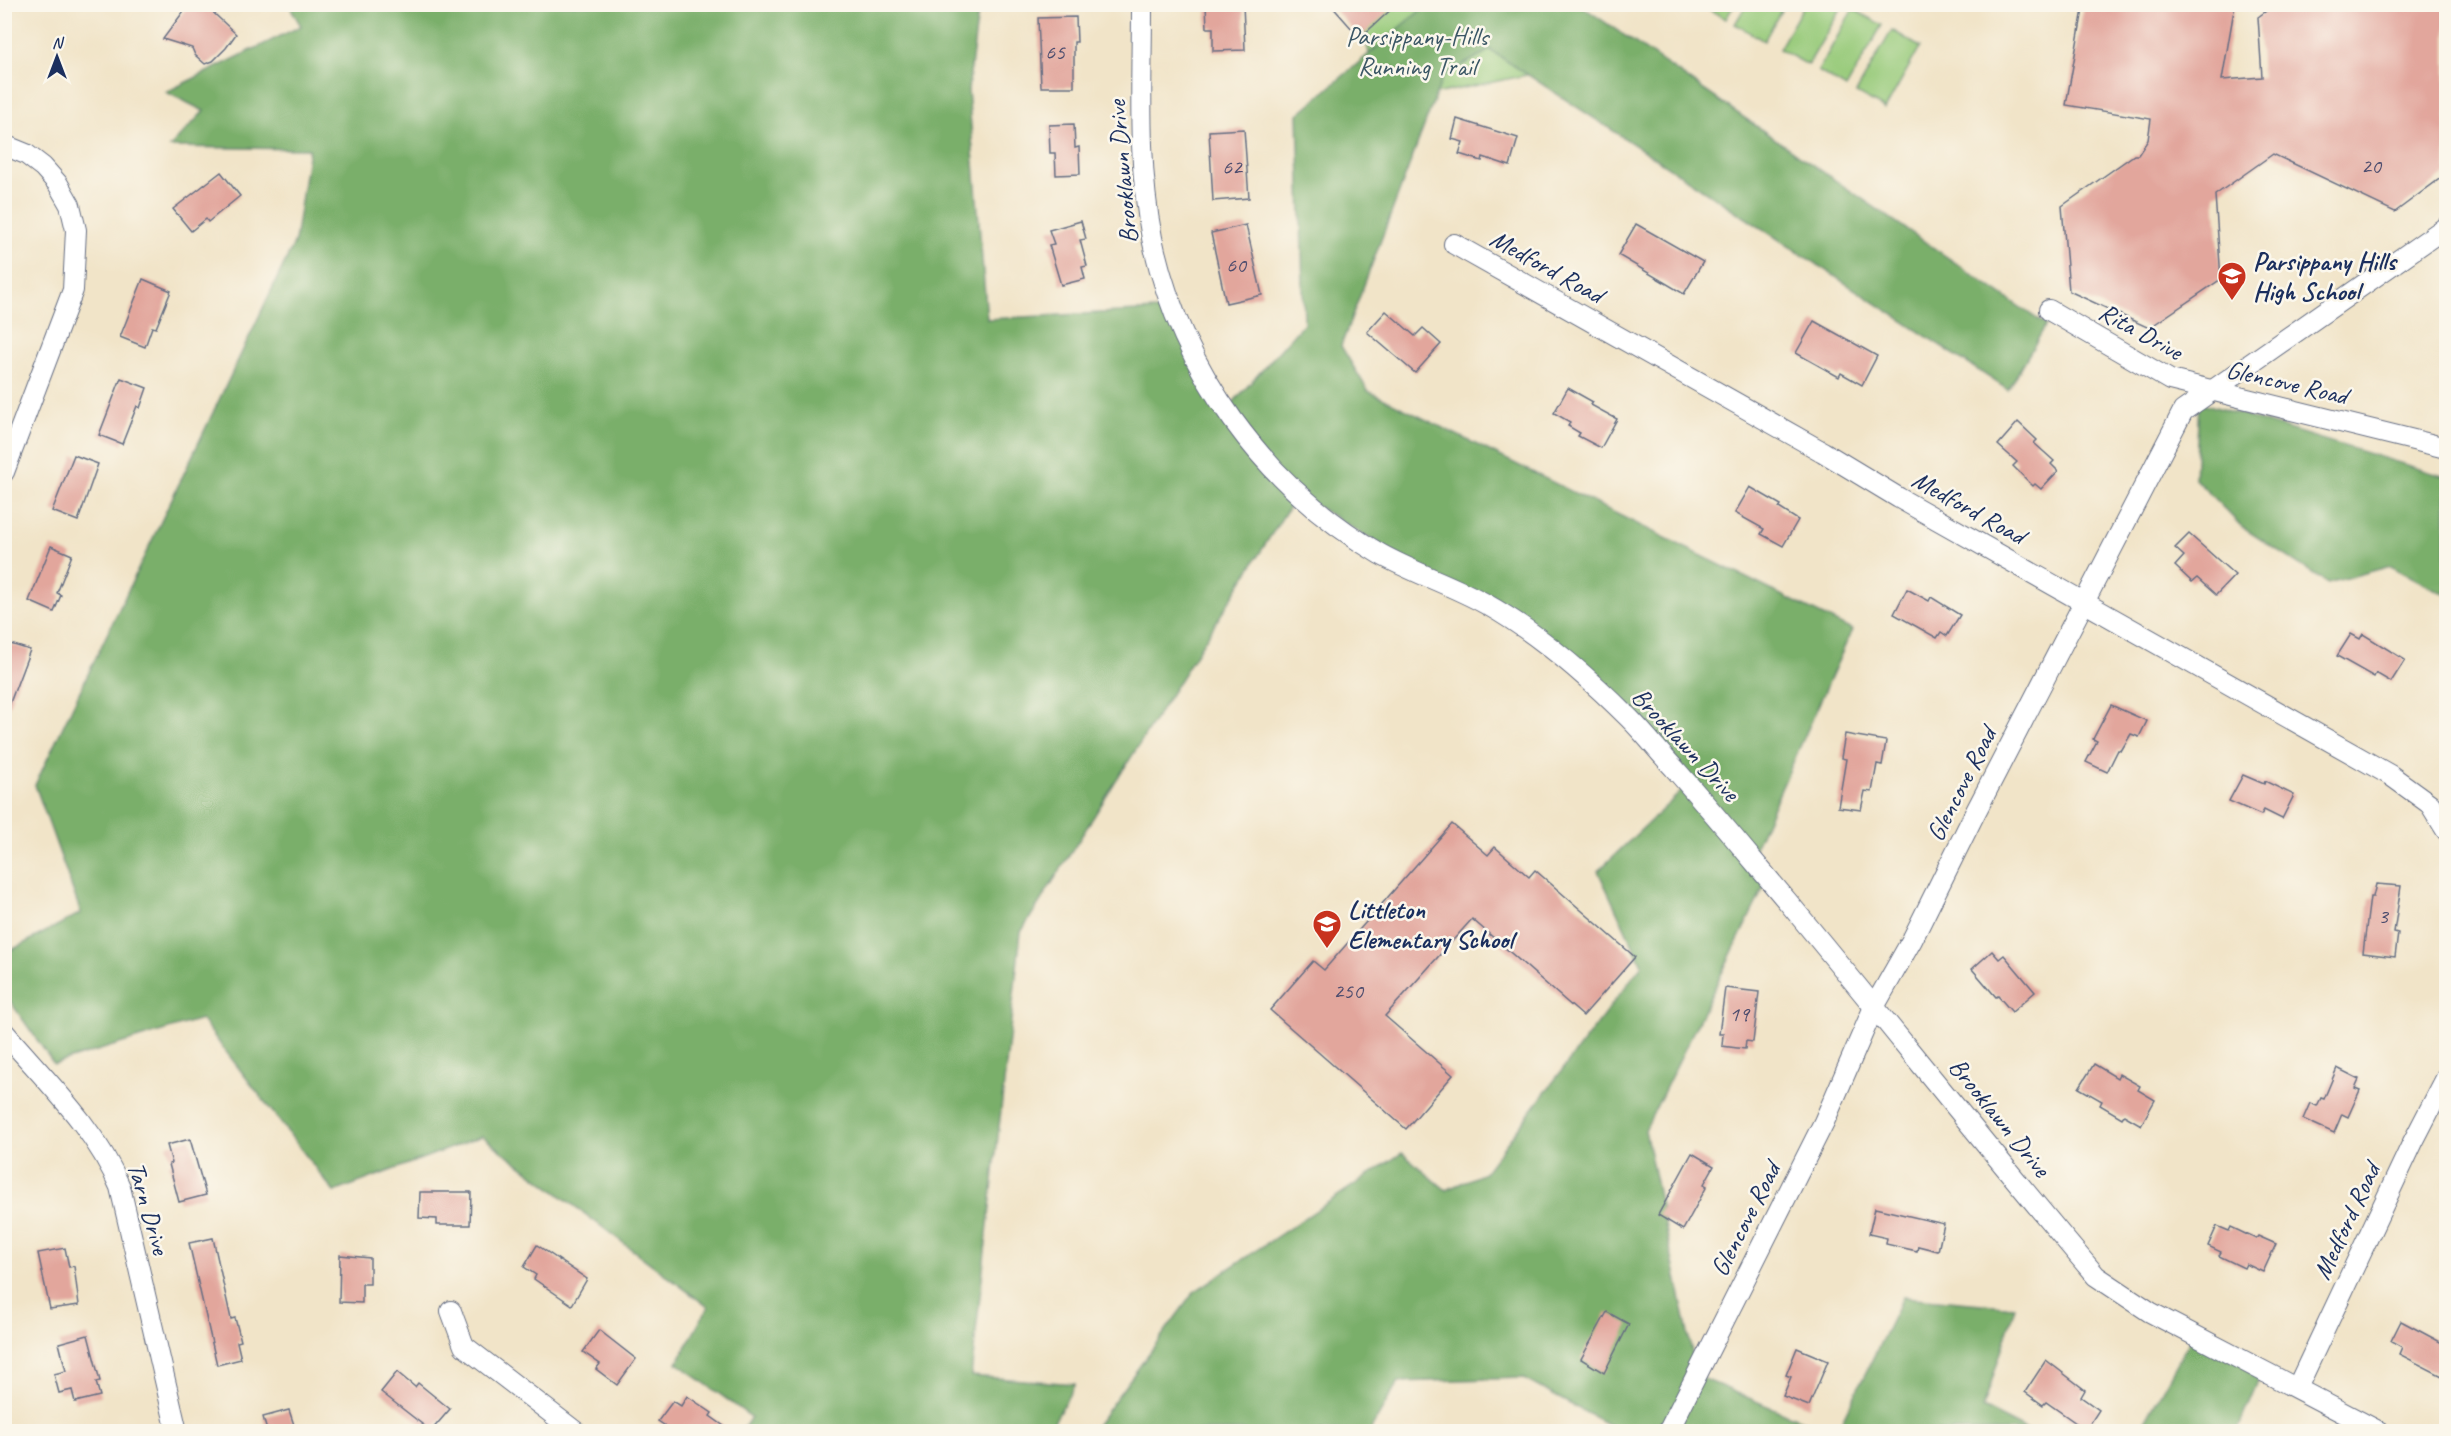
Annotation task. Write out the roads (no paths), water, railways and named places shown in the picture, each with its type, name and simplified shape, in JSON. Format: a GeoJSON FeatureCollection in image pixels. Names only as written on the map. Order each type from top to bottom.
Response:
{"type":"FeatureCollection","features":[{"type":"Feature","properties":{"kind":"street","name":"Brooklawn Drive"},"geometry":{"type":"LineString","coordinates":[[1142,4],[1142,116],[1145,188],[1152,238],[1178,323],[1222,405],[1255,450],[1296,493],[1323,514],[1382,555],[1486,604],[1531,633],[1630,719],[1715,815],[2096,1276],[2150,1312],[2380,1431]]}},
{"type":"Feature","properties":{"kind":"street"},"geometry":{"type":"LineString","coordinates":[[4,145],[26,154],[43,166],[58,184],[70,206],[76,230],[73,290],[4,471]]}},
{"type":"Feature","properties":{"kind":"street"},"geometry":{"type":"LineString","coordinates":[[2211,391],[2446,227]]}},
{"type":"Feature","properties":{"kind":"street","name":"Medford Road"},"geometry":{"type":"LineString","coordinates":[[1454,244],[2390,775],[2430,804],[2446,830]]}},
{"type":"Feature","properties":{"kind":"street","name":"Rita Drive"},"geometry":{"type":"LineString","coordinates":[[2049,310],[2170,381],[2211,391]]}},
{"type":"Feature","properties":{"kind":"street","name":"Glencove Road"},"geometry":{"type":"LineString","coordinates":[[1668,1431],[1824,1122],[1874,1007],[1912,940],[2083,601],[2182,411],[2211,391],[2446,448]]}},
{"type":"Feature","properties":{"kind":"street","name":"Tarn Drive"},"geometry":{"type":"LineString","coordinates":[[4,1032],[94,1138],[109,1161],[120,1187],[177,1431]]}},
{"type":"Feature","properties":{"kind":"street","name":"Medford Road"},"geometry":{"type":"LineString","coordinates":[[2297,1388],[2413,1142],[2446,1078]]}},
{"type":"Feature","properties":{"kind":"street"},"geometry":{"type":"LineString","coordinates":[[451,1311],[464,1346],[576,1431]]}},
{"type":"Feature","properties":{"kind":"place","name":"Parsippany Hills High School"},"geometry":{"type":"Point","coordinates":[2232,302]}},
{"type":"Feature","properties":{"kind":"place","name":"Littleton Elementary School"},"geometry":{"type":"Point","coordinates":[1327,950]}},
{"type":"Feature","properties":{"kind":"park label","name":"Parsippany-Hills Running Trail"},"geometry":{"type":"Point","coordinates":[1417,51]}}]}
